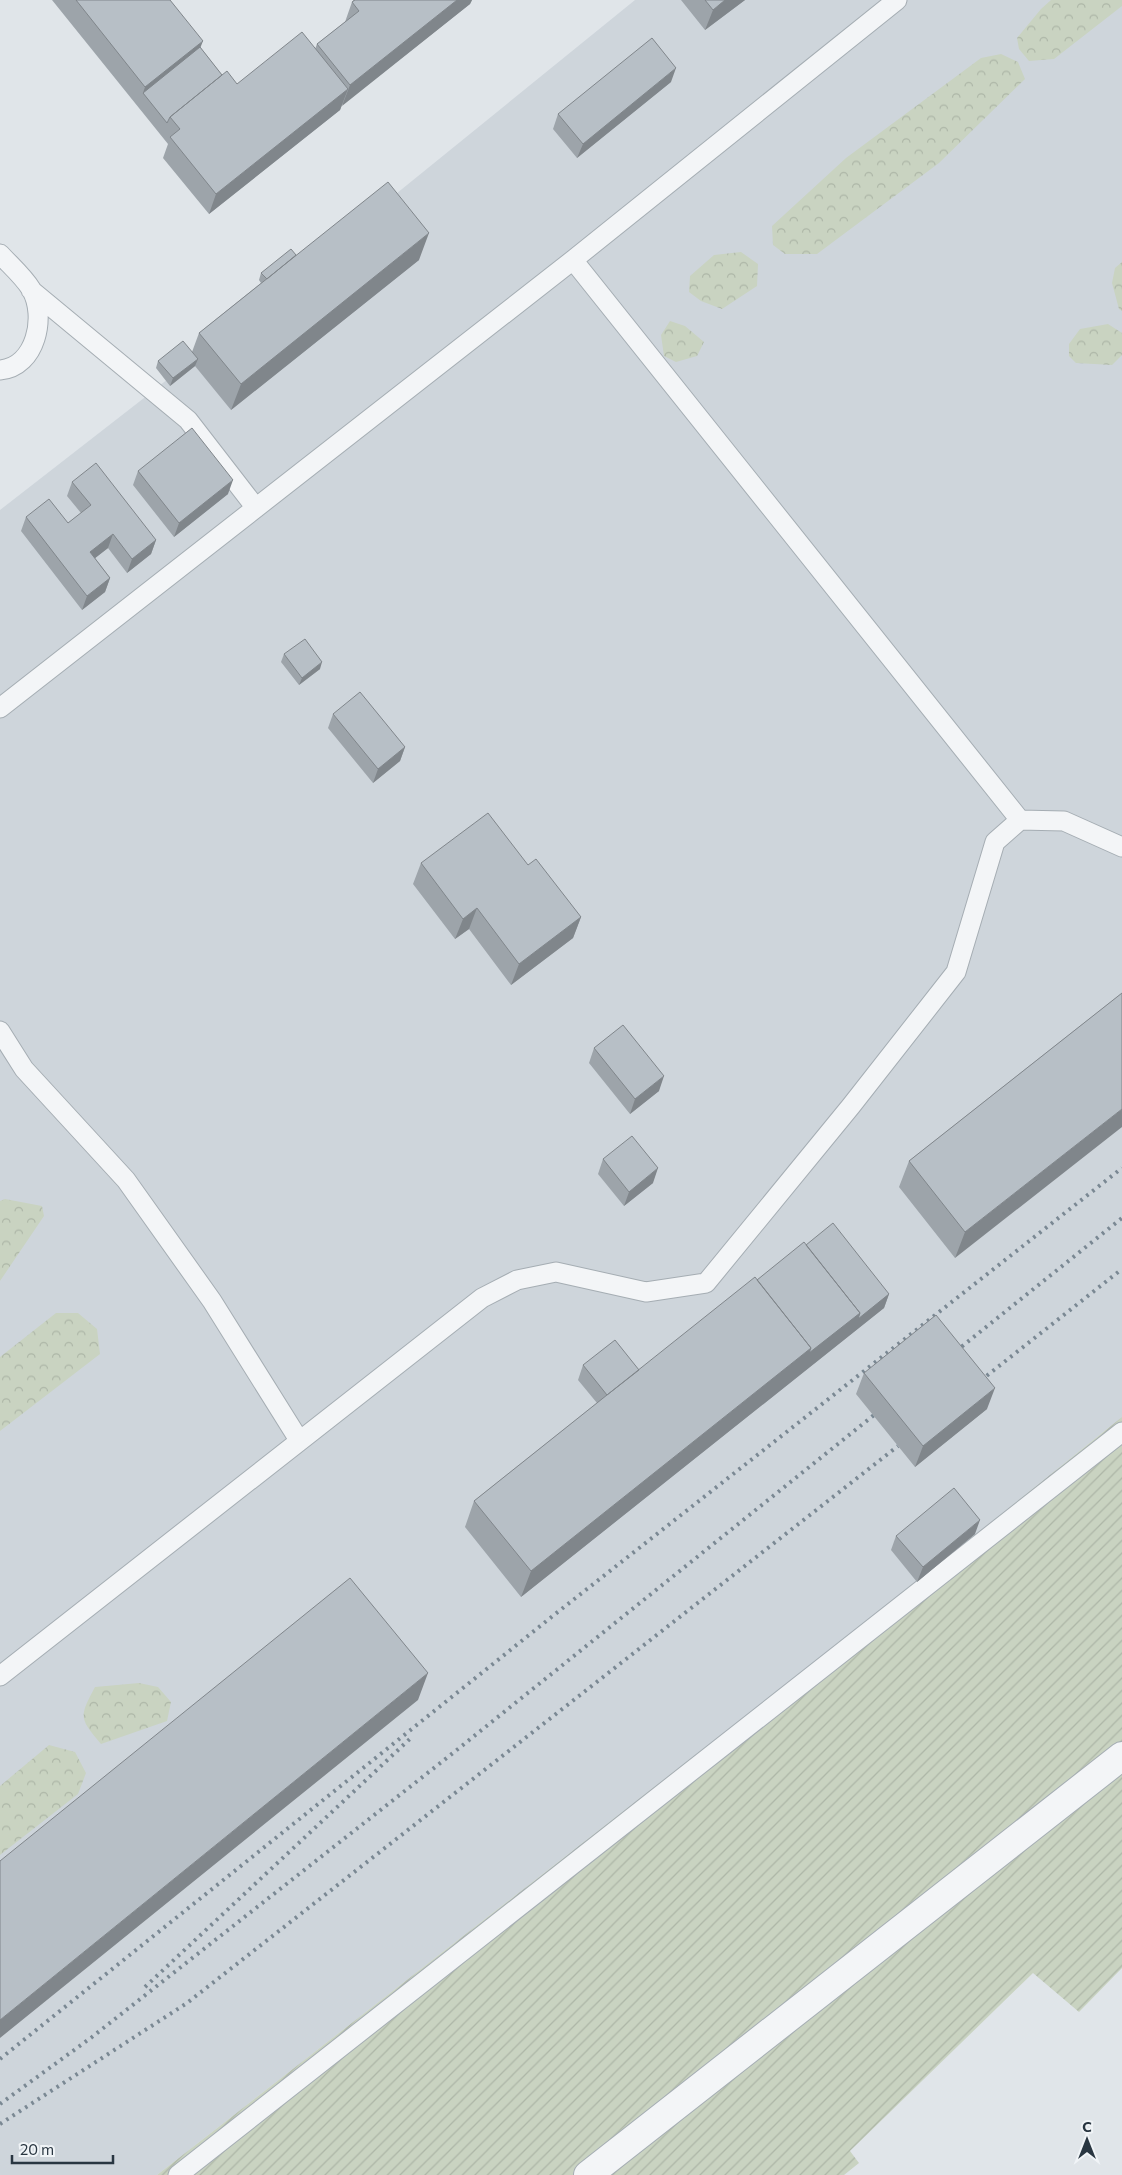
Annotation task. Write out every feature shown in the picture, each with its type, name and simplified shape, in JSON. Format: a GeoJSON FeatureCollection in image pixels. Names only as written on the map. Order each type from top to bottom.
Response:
{"type":"FeatureCollection","features":[{"type":"Feature","properties":{"kind":"street"},"geometry":{"type":"LineString","coordinates":[[588,2175],[1122,1756]]}},
{"type":"Feature","properties":{"kind":"lane"},"geometry":{"type":"LineString","coordinates":[[0,708],[573,260],[897,0]]}},
{"type":"Feature","properties":{"kind":"lane"},"geometry":{"type":"LineString","coordinates":[[0,254],[31,290],[188,420],[256,508]]}},
{"type":"Feature","properties":{"kind":"lane"},"geometry":{"type":"LineString","coordinates":[[573,260],[1020,820]]}},
{"type":"Feature","properties":{"kind":"lane"},"geometry":{"type":"LineString","coordinates":[[0,370],[6,369],[26,358],[35,341],[38,316],[31,290]]}},
{"type":"Feature","properties":{"kind":"lane"},"geometry":{"type":"LineString","coordinates":[[0,1676],[482,1298],[517,1280],[556,1272],[646,1292],[706,1283],[851,1106],[956,972],[995,842],[1020,820],[1064,821],[1122,847]]}},
{"type":"Feature","properties":{"kind":"lane"},"geometry":{"type":"LineString","coordinates":[[0,1031],[24,1069],[126,1180],[212,1300],[299,1440]]}},
{"type":"Feature","properties":{"kind":"lane"},"geometry":{"type":"LineString","coordinates":[[178,2175],[1122,1432]]}},
{"type":"Feature","properties":{"kind":"shaded area"},"geometry":{"type":"Polygon","coordinates":[[[635,0],[1122,0],[1122,1417],[917,1582],[157,2175],[0,2175],[0,510],[153,391],[635,0]]]}},
{"type":"Feature","properties":{"kind":"green space"},"geometry":{"type":"Polygon","coordinates":[[[1051,0],[1122,0],[1122,6],[1054,59],[1029,61],[1019,49],[1017,38],[1051,0]]]}},
{"type":"Feature","properties":{"kind":"green space"},"geometry":{"type":"Polygon","coordinates":[[[1001,54],[1018,62],[1025,79],[939,163],[817,254],[785,254],[773,245],[772,226],[846,158],[981,58],[1001,54]]]}},
{"type":"Feature","properties":{"kind":"green space"},"geometry":{"type":"Polygon","coordinates":[[[741,252],[758,264],[757,286],[722,309],[701,301],[689,292],[690,276],[714,255],[741,252]]]}},
{"type":"Feature","properties":{"kind":"green space"},"geometry":{"type":"Polygon","coordinates":[[[1122,262],[1122,311],[1119,309],[1112,283],[1115,268],[1122,262]]]}},
{"type":"Feature","properties":{"kind":"green space"},"geometry":{"type":"Polygon","coordinates":[[[670,321],[685,326],[704,342],[697,356],[676,362],[664,356],[661,335],[670,321]]]}},
{"type":"Feature","properties":{"kind":"green space"},"geometry":{"type":"Polygon","coordinates":[[[1108,324],[1122,333],[1122,355],[1112,365],[1076,363],[1069,356],[1069,344],[1080,329],[1108,324]]]}},
{"type":"Feature","properties":{"kind":"green space"},"geometry":{"type":"Polygon","coordinates":[[[5,1199],[42,1206],[44,1216],[0,1281],[0,1201],[5,1199]]]}},
{"type":"Feature","properties":{"kind":"green space"},"geometry":{"type":"Polygon","coordinates":[[[56,1313],[78,1313],[97,1329],[100,1354],[0,1431],[0,1357],[56,1313]]]}},
{"type":"Feature","properties":{"kind":"green space"},"geometry":{"type":"Polygon","coordinates":[[[1122,1417],[1122,1968],[1079,2012],[1033,1973],[850,2151],[859,2163],[844,2175],[157,2175],[917,1582],[1122,1417]]]}},
{"type":"Feature","properties":{"kind":"green space"},"geometry":{"type":"Polygon","coordinates":[[[139,1683],[158,1687],[171,1702],[167,1721],[101,1744],[85,1722],[84,1717],[86,1705],[95,1687],[139,1683]]]}},
{"type":"Feature","properties":{"kind":"green space"},"geometry":{"type":"Polygon","coordinates":[[[49,1745],[75,1752],[86,1773],[78,1794],[0,1855],[0,1786],[49,1745]]]}},
{"type":"Feature","properties":{"kind":"building"},"geometry":{"type":"Polygon","coordinates":[[[76,0],[170,0],[203,41],[145,87],[76,0]]]}},
{"type":"Feature","properties":{"kind":"building"},"geometry":{"type":"Polygon","coordinates":[[[355,0],[457,0],[350,85],[317,44],[359,11],[352,2],[355,0]]]}},
{"type":"Feature","properties":{"kind":"building"},"geometry":{"type":"Polygon","coordinates":[[[705,0],[725,0],[713,10],[705,0]]]}},
{"type":"Feature","properties":{"kind":"building"},"geometry":{"type":"Polygon","coordinates":[[[302,32],[348,89],[216,194],[170,137],[180,129],[170,117],[227,71],[237,84],[302,32]]]}},
{"type":"Feature","properties":{"kind":"building"},"geometry":{"type":"Polygon","coordinates":[[[652,38],[676,68],[583,144],[558,114],[652,38]]]}},
{"type":"Feature","properties":{"kind":"building"},"geometry":{"type":"Polygon","coordinates":[[[200,47],[222,75],[170,117],[167,123],[143,93],[200,47]]]}},
{"type":"Feature","properties":{"kind":"building"},"geometry":{"type":"Polygon","coordinates":[[[388,182],[429,233],[241,384],[199,333],[388,182]]]}},
{"type":"Feature","properties":{"kind":"building"},"geometry":{"type":"Polygon","coordinates":[[[291,249],[296,255],[267,279],[261,273],[291,249]]]}},
{"type":"Feature","properties":{"kind":"building"},"geometry":{"type":"Polygon","coordinates":[[[183,341],[198,359],[173,378],[158,361],[183,341]]]}},
{"type":"Feature","properties":{"kind":"building"},"geometry":{"type":"Polygon","coordinates":[[[192,428],[233,480],[179,523],[138,471],[192,428]]]}},
{"type":"Feature","properties":{"kind":"building"},"geometry":{"type":"Polygon","coordinates":[[[96,463],[156,540],[132,559],[113,534],[90,552],[110,578],[87,596],[26,517],[49,499],[68,523],[91,505],[72,482],[96,463]]]}},
{"type":"Feature","properties":{"kind":"building"},"geometry":{"type":"Polygon","coordinates":[[[305,639],[322,662],[302,678],[284,654],[305,639]]]}},
{"type":"Feature","properties":{"kind":"building"},"geometry":{"type":"Polygon","coordinates":[[[360,692],[405,747],[378,769],[333,714],[360,692]]]}},
{"type":"Feature","properties":{"kind":"building"},"geometry":{"type":"Polygon","coordinates":[[[488,813],[528,865],[536,859],[581,917],[519,964],[477,908],[463,919],[421,863],[488,813]]]}},
{"type":"Feature","properties":{"kind":"building"},"geometry":{"type":"Polygon","coordinates":[[[1122,993],[1122,1109],[965,1232],[909,1161],[1122,993]]]}},
{"type":"Feature","properties":{"kind":"building"},"geometry":{"type":"Polygon","coordinates":[[[623,1025],[664,1076],[635,1099],[594,1048],[623,1025]]]}},
{"type":"Feature","properties":{"kind":"building"},"geometry":{"type":"Polygon","coordinates":[[[632,1136],[658,1168],[629,1192],[603,1159],[632,1136]]]}},
{"type":"Feature","properties":{"kind":"building"},"geometry":{"type":"Polygon","coordinates":[[[833,1223],[889,1294],[858,1319],[860,1313],[806,1245],[833,1223]]]}},
{"type":"Feature","properties":{"kind":"building"},"geometry":{"type":"Polygon","coordinates":[[[804,1242],[860,1313],[809,1353],[811,1348],[757,1280],[804,1242]]]}},
{"type":"Feature","properties":{"kind":"building"},"geometry":{"type":"Polygon","coordinates":[[[755,1277],[811,1348],[531,1571],[474,1501],[755,1277]]]}},
{"type":"Feature","properties":{"kind":"building"},"geometry":{"type":"Polygon","coordinates":[[[936,1315],[995,1388],[923,1446],[864,1373],[936,1315]]]}},
{"type":"Feature","properties":{"kind":"building"},"geometry":{"type":"Polygon","coordinates":[[[615,1340],[639,1370],[607,1395],[583,1365],[615,1340]]]}},
{"type":"Feature","properties":{"kind":"building"},"geometry":{"type":"Polygon","coordinates":[[[954,1488],[980,1520],[923,1567],[896,1536],[954,1488]]]}},
{"type":"Feature","properties":{"kind":"building"},"geometry":{"type":"Polygon","coordinates":[[[350,1578],[428,1673],[0,2020],[0,1861],[350,1578]]]}},
{"type":"Feature","properties":{"kind":"railway"},"geometry":{"type":"LineString","coordinates":[[0,2059],[554,1615],[1122,1168]]}},
{"type":"Feature","properties":{"kind":"railway"},"geometry":{"type":"LineString","coordinates":[[950,1356],[1122,1218]]}},
{"type":"Feature","properties":{"kind":"railway"},"geometry":{"type":"LineString","coordinates":[[975,1385],[1122,1269]]}},
{"type":"Feature","properties":{"kind":"railway"},"geometry":{"type":"LineString","coordinates":[[0,2104],[92,2037],[453,1753],[874,1415]]}},
{"type":"Feature","properties":{"kind":"railway"},"geometry":{"type":"LineString","coordinates":[[0,2124],[187,2003],[898,1446]]}},
{"type":"Feature","properties":{"kind":"railway"},"geometry":{"type":"LineString","coordinates":[[145,1987],[413,1736]]}}]}
